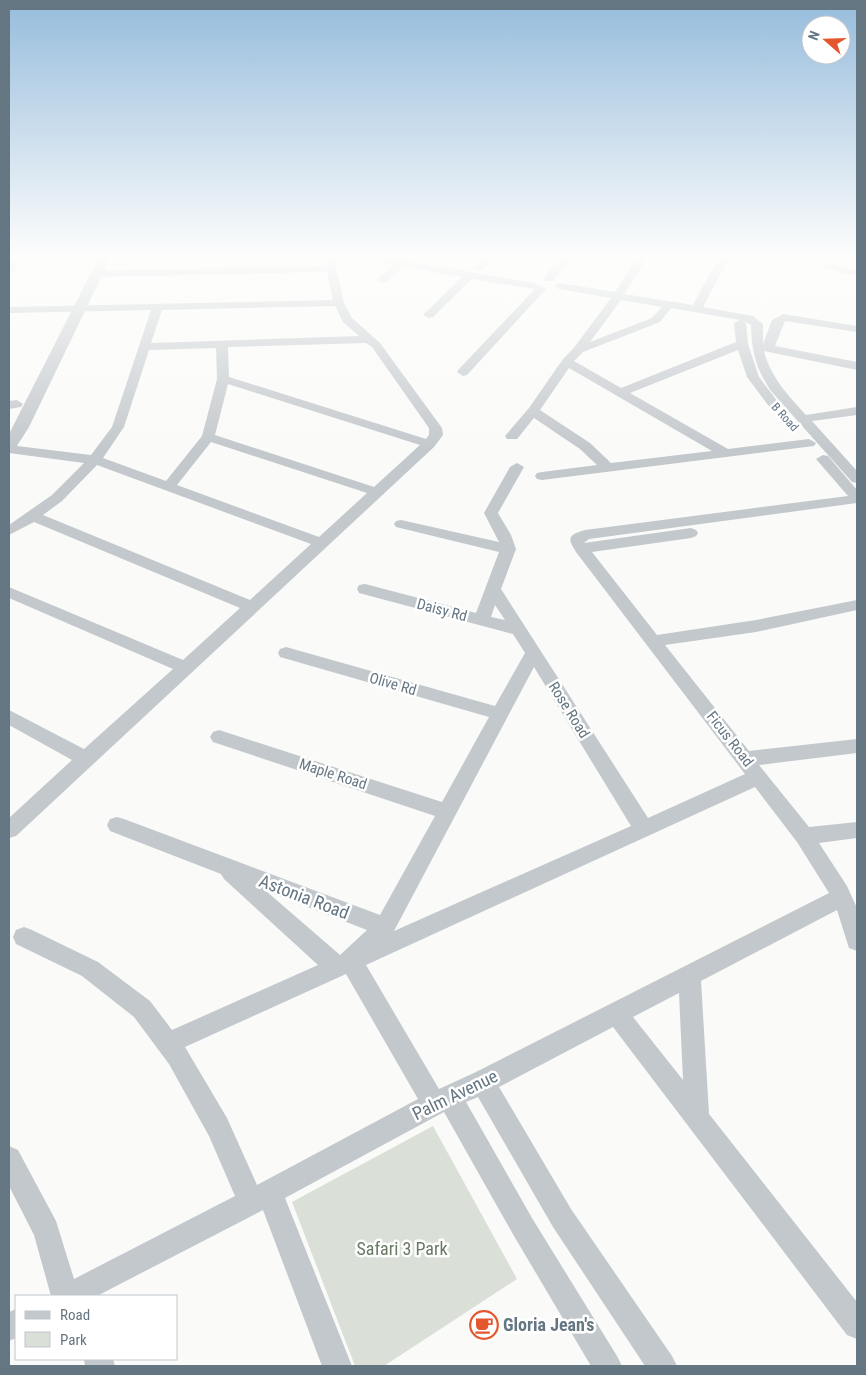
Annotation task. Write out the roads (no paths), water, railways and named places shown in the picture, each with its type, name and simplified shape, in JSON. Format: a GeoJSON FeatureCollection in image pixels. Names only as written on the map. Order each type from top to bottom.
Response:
{"type":"FeatureCollection","features":[{"type":"Feature","properties":{"kind":"street"},"geometry":{"type":"LineString","coordinates":[[9,420],[13,404],[64,321]]}},
{"type":"Feature","properties":{"kind":"street"},"geometry":{"type":"LineString","coordinates":[[66,321],[21,427],[9,447],[95,460],[321,543]]}},
{"type":"Feature","properties":{"kind":"street"},"geometry":{"type":"LineString","coordinates":[[9,531],[57,498],[95,460],[118,427],[153,321]]}},
{"type":"Feature","properties":{"kind":"street"},"geometry":{"type":"LineString","coordinates":[[9,830],[430,444],[436,435],[435,428],[376,345],[348,321]]}},
{"type":"Feature","properties":{"kind":"street"},"geometry":{"type":"LineString","coordinates":[[462,372],[505,321]]}},
{"type":"Feature","properties":{"kind":"street"},"geometry":{"type":"LineString","coordinates":[[512,436],[600,321]]}},
{"type":"Feature","properties":{"kind":"street"},"geometry":{"type":"LineString","coordinates":[[579,350],[653,321]]}},
{"type":"Feature","properties":{"kind":"street","name":"B Road"},"geometry":{"type":"LineString","coordinates":[[746,321],[742,344],[756,383],[857,498]]}},
{"type":"Feature","properties":{"kind":"street","name":"B Road"},"geometry":{"type":"LineString","coordinates":[[747,321],[757,324],[763,347],[760,361],[774,388],[857,479]]}},
{"type":"Feature","properties":{"kind":"street"},"geometry":{"type":"LineString","coordinates":[[777,321],[763,347],[857,366]]}},
{"type":"Feature","properties":{"kind":"street"},"geometry":{"type":"LineString","coordinates":[[809,321],[857,329]]}},
{"type":"Feature","properties":{"kind":"street"},"geometry":{"type":"LineString","coordinates":[[144,347],[368,339]]}},
{"type":"Feature","properties":{"kind":"street"},"geometry":{"type":"LineString","coordinates":[[621,392],[742,344]]}},
{"type":"Feature","properties":{"kind":"street"},"geometry":{"type":"LineString","coordinates":[[168,488],[208,437],[223,379],[222,345]]}},
{"type":"Feature","properties":{"kind":"street"},"geometry":{"type":"LineString","coordinates":[[567,362],[724,452]]}},
{"type":"Feature","properties":{"kind":"street"},"geometry":{"type":"LineString","coordinates":[[223,379],[430,444]]}},
{"type":"Feature","properties":{"kind":"street"},"geometry":{"type":"LineString","coordinates":[[533,411],[585,446],[608,468]]}},
{"type":"Feature","properties":{"kind":"street"},"geometry":{"type":"LineString","coordinates":[[802,419],[857,411]]}},
{"type":"Feature","properties":{"kind":"street"},"geometry":{"type":"LineString","coordinates":[[208,437],[377,492]]}},
{"type":"Feature","properties":{"kind":"street"},"geometry":{"type":"LineString","coordinates":[[542,476],[809,443]]}},
{"type":"Feature","properties":{"kind":"street"},"geometry":{"type":"LineString","coordinates":[[482,620],[508,549],[504,535],[491,514],[517,467]]}},
{"type":"Feature","properties":{"kind":"street"},"geometry":{"type":"LineString","coordinates":[[857,498],[585,535],[577,539],[577,542],[581,549],[857,509]]}},
{"type":"Feature","properties":{"kind":"street"},"geometry":{"type":"LineString","coordinates":[[33,516],[253,607]]}},
{"type":"Feature","properties":{"kind":"street"},"geometry":{"type":"LineString","coordinates":[[401,524],[508,549]]}},
{"type":"Feature","properties":{"kind":"street","name":"Ficus Road"},"geometry":{"type":"LineString","coordinates":[[581,549],[804,836],[842,897],[856,932],[857,941]]}},
{"type":"Feature","properties":{"kind":"street","name":"Daisy Rd"},"geometry":{"type":"LineString","coordinates":[[365,589],[520,630]]}},
{"type":"Feature","properties":{"kind":"street","name":"Rose Road"},"geometry":{"type":"LineString","coordinates":[[494,590],[644,829]]}},
{"type":"Feature","properties":{"kind":"street"},"geometry":{"type":"LineString","coordinates":[[9,592],[184,668]]}},
{"type":"Feature","properties":{"kind":"street"},"geometry":{"type":"LineString","coordinates":[[654,641],[756,626],[857,605]]}},
{"type":"Feature","properties":{"kind":"street","name":"Olive Rd"},"geometry":{"type":"LineString","coordinates":[[286,653],[500,714]]}},
{"type":"Feature","properties":{"kind":"street"},"geometry":{"type":"LineString","coordinates":[[344,964],[385,927],[534,653]]}},
{"type":"Feature","properties":{"kind":"street"},"geometry":{"type":"LineString","coordinates":[[9,717],[86,759]]}},
{"type":"Feature","properties":{"kind":"street","name":"Maple Road"},"geometry":{"type":"LineString","coordinates":[[219,737],[447,812]]}},
{"type":"Feature","properties":{"kind":"street"},"geometry":{"type":"LineString","coordinates":[[168,1043],[644,829],[752,767],[857,746]]}},
{"type":"Feature","properties":{"kind":"street","name":"Astonia Road"},"geometry":{"type":"LineString","coordinates":[[117,825],[385,927]]}},
{"type":"Feature","properties":{"kind":"street"},"geometry":{"type":"LineString","coordinates":[[804,836],[857,830]]}},
{"type":"Feature","properties":{"kind":"street","name":"Astonia Road"},"geometry":{"type":"LineString","coordinates":[[224,866],[344,964],[442,1101],[523,1227],[607,1366]]}},
{"type":"Feature","properties":{"kind":"street","name":"Palm Avenue"},"geometry":{"type":"LineString","coordinates":[[75,1294],[442,1101],[483,1082],[842,897]]}},
{"type":"Feature","properties":{"kind":"street"},"geometry":{"type":"LineString","coordinates":[[24,937],[90,969],[142,1009],[168,1043],[260,1197],[337,1366]]}},
{"type":"Feature","properties":{"kind":"street"},"geometry":{"type":"LineString","coordinates":[[690,975],[697,1118]]}},
{"type":"Feature","properties":{"kind":"street"},"geometry":{"type":"LineString","coordinates":[[616,1013],[857,1326]]}},
{"type":"Feature","properties":{"kind":"street"},"geometry":{"type":"LineString","coordinates":[[483,1082],[562,1218],[662,1366]]}},
{"type":"Feature","properties":{"kind":"street"},"geometry":{"type":"LineString","coordinates":[[9,1159],[46,1231],[75,1294]]}},
{"type":"Feature","properties":{"kind":"place","name":"Gloria Jean's"},"geometry":{"type":"Point","coordinates":[484,1325]}},
{"type":"Feature","properties":{"kind":"park label","name":"Safari 3 Park"},"geometry":{"type":"Point","coordinates":[402,1249]}}]}
